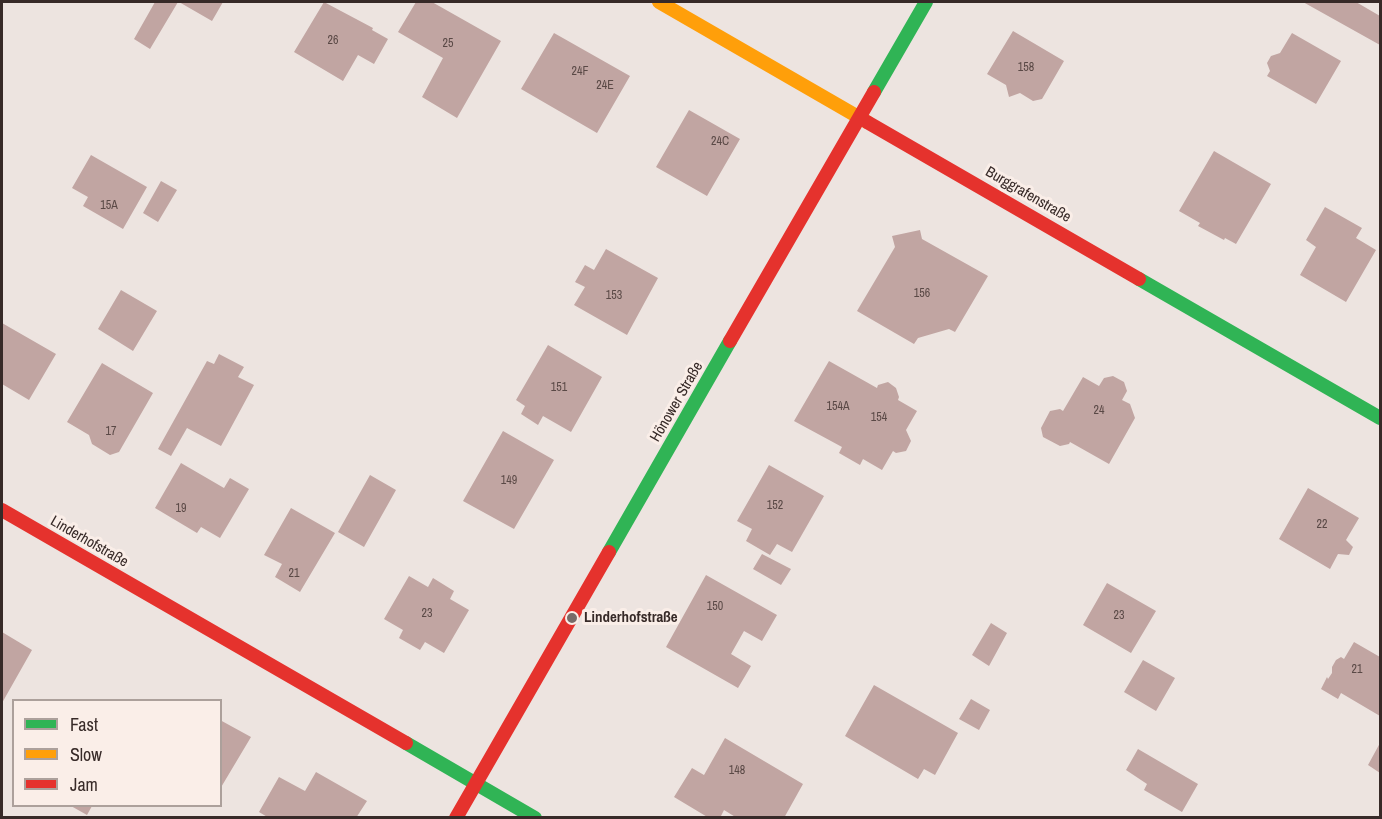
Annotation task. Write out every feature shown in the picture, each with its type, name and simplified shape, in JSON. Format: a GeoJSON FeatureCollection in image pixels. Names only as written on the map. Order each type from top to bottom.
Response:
{"type":"FeatureCollection","features":[{"type":"Feature","properties":{"kind":"street","name":"Burggrafenstraße"},"geometry":{"type":"LineString","coordinates":[[659,2],[1380,418]]}},
{"type":"Feature","properties":{"kind":"street","name":"Hönower Straße"},"geometry":{"type":"LineString","coordinates":[[456,818],[926,2]]}},
{"type":"Feature","properties":{"kind":"street","name":"Linderhofstraße"},"geometry":{"type":"LineString","coordinates":[[2,510],[535,818]]}},
{"type":"Feature","properties":{"kind":"building"},"geometry":{"type":"Polygon","coordinates":[[[155,2],[178,2],[150,49],[134,39],[155,2]]]}},
{"type":"Feature","properties":{"kind":"building"},"geometry":{"type":"Polygon","coordinates":[[[179,2],[223,2],[212,21],[179,2]]]}},
{"type":"Feature","properties":{"kind":"building"},"geometry":{"type":"Polygon","coordinates":[[[324,2],[373,28],[372,30],[388,39],[374,64],[358,55],[343,81],[294,52],[324,2]]]}},
{"type":"Feature","properties":{"kind":"building"},"geometry":{"type":"Polygon","coordinates":[[[416,2],[432,2],[501,41],[457,118],[422,97],[443,58],[398,32],[416,2]]]}},
{"type":"Feature","properties":{"kind":"building"},"geometry":{"type":"Polygon","coordinates":[[[1303,2],[1356,2],[1380,16],[1380,45],[1303,2]]]}},
{"type":"Feature","properties":{"kind":"building"},"geometry":{"type":"Polygon","coordinates":[[[1013,31],[1064,61],[1042,99],[1033,101],[1020,93],[1009,97],[1006,85],[987,74],[1013,31]]]}},
{"type":"Feature","properties":{"kind":"building"},"geometry":{"type":"Polygon","coordinates":[[[554,33],[630,76],[597,133],[521,89],[554,33]]]}},
{"type":"Feature","properties":{"kind":"building"},"geometry":{"type":"Polygon","coordinates":[[[1292,33],[1341,61],[1316,104],[1267,76],[1270,71],[1267,63],[1271,56],[1280,53],[1292,33]]]}},
{"type":"Feature","properties":{"kind":"building"},"geometry":{"type":"Polygon","coordinates":[[[689,110],[740,139],[707,196],[656,167],[689,110]]]}},
{"type":"Feature","properties":{"kind":"building"},"geometry":{"type":"Polygon","coordinates":[[[1214,151],[1271,184],[1236,244],[1198,226],[1200,223],[1179,211],[1214,151]]]}},
{"type":"Feature","properties":{"kind":"building"},"geometry":{"type":"Polygon","coordinates":[[[91,155],[147,187],[123,229],[83,206],[88,197],[72,188],[91,155]]]}},
{"type":"Feature","properties":{"kind":"building"},"geometry":{"type":"Polygon","coordinates":[[[161,181],[177,190],[158,222],[143,213],[161,181]]]}},
{"type":"Feature","properties":{"kind":"building"},"geometry":{"type":"Polygon","coordinates":[[[1325,207],[1362,228],[1356,238],[1376,250],[1346,302],[1300,275],[1316,247],[1306,240],[1325,207]]]}},
{"type":"Feature","properties":{"kind":"building"},"geometry":{"type":"Polygon","coordinates":[[[920,230],[922,239],[988,276],[955,332],[949,329],[918,338],[914,344],[857,311],[895,247],[892,236],[920,230]]]}},
{"type":"Feature","properties":{"kind":"building"},"geometry":{"type":"Polygon","coordinates":[[[606,249],[658,278],[627,335],[574,305],[585,287],[575,282],[585,265],[594,270],[606,249]]]}},
{"type":"Feature","properties":{"kind":"building"},"geometry":{"type":"Polygon","coordinates":[[[121,290],[157,311],[133,351],[98,329],[121,290]]]}},
{"type":"Feature","properties":{"kind":"building"},"geometry":{"type":"Polygon","coordinates":[[[2,323],[56,354],[29,400],[2,384],[2,323]]]}},
{"type":"Feature","properties":{"kind":"building"},"geometry":{"type":"Polygon","coordinates":[[[548,345],[602,377],[571,432],[543,416],[538,425],[521,414],[525,406],[516,400],[548,345]]]}},
{"type":"Feature","properties":{"kind":"building"},"geometry":{"type":"Polygon","coordinates":[[[219,354],[244,367],[238,377],[254,385],[221,446],[187,428],[171,456],[158,449],[207,361],[214,364],[219,354]]]}},
{"type":"Feature","properties":{"kind":"building"},"geometry":{"type":"Polygon","coordinates":[[[829,361],[877,388],[878,385],[888,382],[896,388],[898,400],[917,411],[906,430],[911,441],[906,451],[896,453],[893,451],[882,470],[863,459],[860,465],[839,453],[842,447],[794,421],[829,361]]]}},
{"type":"Feature","properties":{"kind":"building"},"geometry":{"type":"Polygon","coordinates":[[[102,363],[153,393],[119,452],[110,455],[92,444],[89,435],[67,422],[102,363]]]}},
{"type":"Feature","properties":{"kind":"building"},"geometry":{"type":"Polygon","coordinates":[[[1113,376],[1124,382],[1127,391],[1122,400],[1130,404],[1135,418],[1109,464],[1070,442],[1060,446],[1043,437],[1041,428],[1050,411],[1060,409],[1063,411],[1083,377],[1099,386],[1104,378],[1113,376]]]}},
{"type":"Feature","properties":{"kind":"building"},"geometry":{"type":"Polygon","coordinates":[[[503,431],[554,460],[514,529],[463,501],[503,431]]]}},
{"type":"Feature","properties":{"kind":"building"},"geometry":{"type":"Polygon","coordinates":[[[181,463],[224,488],[230,478],[249,489],[220,538],[201,527],[197,533],[155,508],[181,463]]]}},
{"type":"Feature","properties":{"kind":"building"},"geometry":{"type":"Polygon","coordinates":[[[769,465],[824,496],[792,552],[777,544],[770,555],[746,541],[752,529],[737,521],[769,465]]]}},
{"type":"Feature","properties":{"kind":"building"},"geometry":{"type":"Polygon","coordinates":[[[370,475],[396,490],[364,547],[338,532],[370,475]]]}},
{"type":"Feature","properties":{"kind":"building"},"geometry":{"type":"Polygon","coordinates":[[[1308,488],[1359,518],[1346,540],[1353,547],[1349,555],[1338,554],[1330,569],[1279,539],[1308,488]]]}},
{"type":"Feature","properties":{"kind":"building"},"geometry":{"type":"Polygon","coordinates":[[[291,508],[335,533],[300,592],[275,577],[282,564],[264,555],[291,508]]]}},
{"type":"Feature","properties":{"kind":"building"},"geometry":{"type":"Polygon","coordinates":[[[762,554],[791,569],[781,585],[753,569],[762,554]]]}},
{"type":"Feature","properties":{"kind":"building"},"geometry":{"type":"Polygon","coordinates":[[[706,575],[777,615],[762,641],[744,631],[731,654],[751,666],[738,688],[666,647],[706,575]]]}},
{"type":"Feature","properties":{"kind":"building"},"geometry":{"type":"Polygon","coordinates":[[[409,576],[428,587],[433,578],[454,591],[450,599],[469,610],[444,653],[425,642],[420,650],[399,638],[403,630],[384,619],[409,576]]]}},
{"type":"Feature","properties":{"kind":"building"},"geometry":{"type":"Polygon","coordinates":[[[1107,583],[1156,611],[1131,653],[1083,625],[1107,583]]]}},
{"type":"Feature","properties":{"kind":"building"},"geometry":{"type":"Polygon","coordinates":[[[991,623],[1007,633],[989,666],[972,655],[991,623]]]}},
{"type":"Feature","properties":{"kind":"building"},"geometry":{"type":"Polygon","coordinates":[[[2,632],[32,650],[2,703],[2,632]]]}},
{"type":"Feature","properties":{"kind":"building"},"geometry":{"type":"Polygon","coordinates":[[[1354,642],[1380,657],[1380,716],[1341,693],[1338,699],[1321,689],[1327,677],[1328,679],[1332,673],[1336,660],[1341,657],[1344,659],[1354,642]]]}},
{"type":"Feature","properties":{"kind":"building"},"geometry":{"type":"Polygon","coordinates":[[[1143,660],[1175,678],[1156,711],[1124,692],[1143,660]]]}},
{"type":"Feature","properties":{"kind":"building"},"geometry":{"type":"Polygon","coordinates":[[[874,685],[958,733],[935,775],[924,769],[918,779],[845,736],[874,685]]]}},
{"type":"Feature","properties":{"kind":"building"},"geometry":{"type":"Polygon","coordinates":[[[971,699],[990,710],[979,730],[959,719],[971,699]]]}},
{"type":"Feature","properties":{"kind":"building"},"geometry":{"type":"Polygon","coordinates":[[[222,721],[251,737],[222,786],[222,721]]]}},
{"type":"Feature","properties":{"kind":"building"},"geometry":{"type":"Polygon","coordinates":[[[725,738],[803,784],[784,818],[737,818],[724,810],[720,818],[709,818],[674,797],[692,768],[704,775],[725,738]]]}},
{"type":"Feature","properties":{"kind":"building"},"geometry":{"type":"Polygon","coordinates":[[[1380,743],[1380,773],[1368,765],[1380,743]]]}},
{"type":"Feature","properties":{"kind":"building"},"geometry":{"type":"Polygon","coordinates":[[[1138,749],[1198,784],[1182,812],[1144,790],[1147,784],[1126,770],[1138,749]]]}},
{"type":"Feature","properties":{"kind":"building"},"geometry":{"type":"Polygon","coordinates":[[[316,772],[367,801],[356,818],[269,818],[259,812],[279,777],[305,791],[316,772]]]}},
{"type":"Feature","properties":{"kind":"building"},"geometry":{"type":"Polygon","coordinates":[[[73,807],[91,807],[87,815],[73,807]]]}},
{"type":"Feature","properties":{"kind":"traffic: fast"},"geometry":{"type":"LineString","coordinates":[[874,92],[926,2]]}},
{"type":"Feature","properties":{"kind":"traffic: fast"},"geometry":{"type":"LineString","coordinates":[[1139,279],[1380,418]]}},
{"type":"Feature","properties":{"kind":"traffic: fast"},"geometry":{"type":"LineString","coordinates":[[609,552],[730,341]]}},
{"type":"Feature","properties":{"kind":"traffic: fast"},"geometry":{"type":"LineString","coordinates":[[406,743],[535,818]]}},
{"type":"Feature","properties":{"kind":"traffic: slow"},"geometry":{"type":"LineString","coordinates":[[659,2],[867,122]]}},
{"type":"Feature","properties":{"kind":"traffic: jam"},"geometry":{"type":"LineString","coordinates":[[730,341],[874,92]]}},
{"type":"Feature","properties":{"kind":"traffic: jam"},"geometry":{"type":"LineString","coordinates":[[867,122],[1139,279]]}},
{"type":"Feature","properties":{"kind":"traffic: jam"},"geometry":{"type":"LineString","coordinates":[[2,510],[406,743]]}},
{"type":"Feature","properties":{"kind":"traffic: jam"},"geometry":{"type":"LineString","coordinates":[[456,818],[609,552]]}},
{"type":"Feature","properties":{"kind":"place","name":"Linderhofstraße"},"geometry":{"type":"Point","coordinates":[572,618]}}]}
